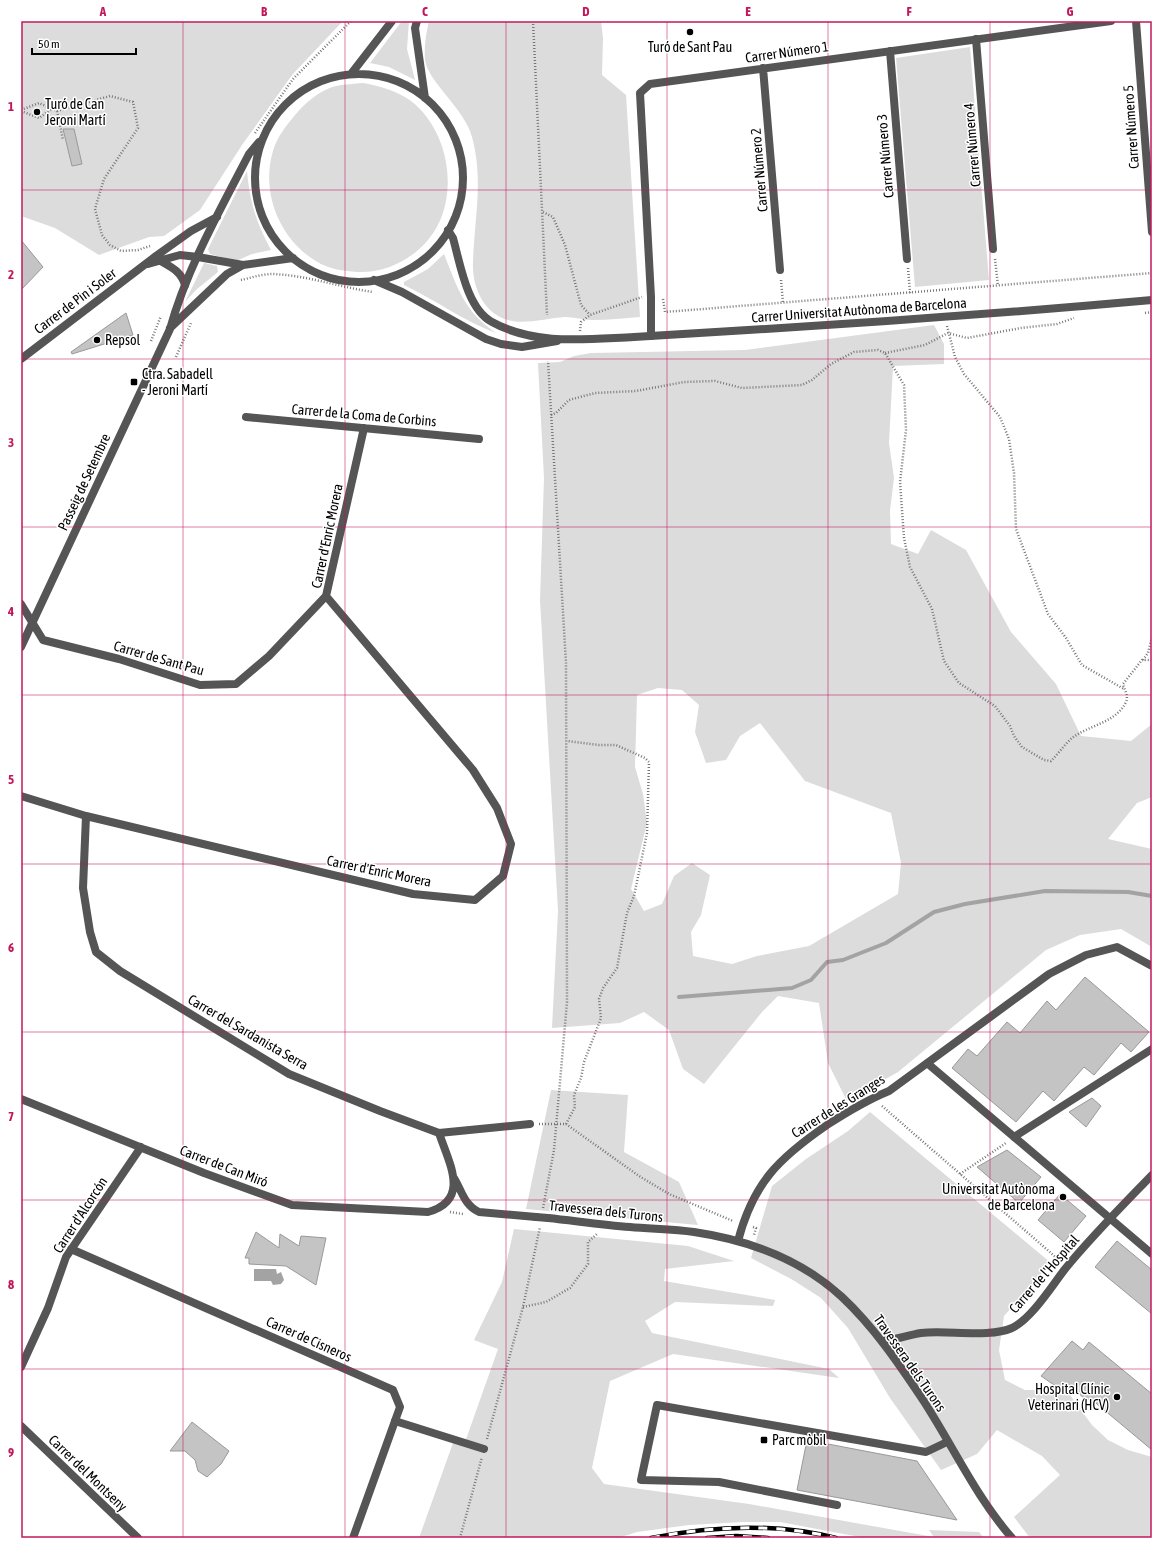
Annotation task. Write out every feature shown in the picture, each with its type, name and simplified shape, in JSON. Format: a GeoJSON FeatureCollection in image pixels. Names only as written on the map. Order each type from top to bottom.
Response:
{"type":"FeatureCollection","features":[{"type":"Feature","properties":{"kind":"street"},"geometry":{"type":"LineString","coordinates":[[351,74],[392,21]]}},
{"type":"Feature","properties":{"kind":"street","name":"Carrer Número 1"},"geometry":{"type":"LineString","coordinates":[[651,336],[651,297],[640,93],[650,84],[1111,21]]}},
{"type":"Feature","properties":{"kind":"street","name":"Carrer Número 5"},"geometry":{"type":"LineString","coordinates":[[1136,21],[1152,232]]}},
{"type":"Feature","properties":{"kind":"street"},"geometry":{"type":"LineString","coordinates":[[416,24],[425,98]]}},
{"type":"Feature","properties":{"kind":"street","name":"Carrer Número 4"},"geometry":{"type":"LineString","coordinates":[[976,39],[993,249]]}},
{"type":"Feature","properties":{"kind":"street","name":"Carrer Número 3"},"geometry":{"type":"LineString","coordinates":[[890,51],[907,259]]}},
{"type":"Feature","properties":{"kind":"street","name":"Carrer Número 2"},"geometry":{"type":"LineString","coordinates":[[763,68],[780,270]]}},
{"type":"Feature","properties":{"kind":"street"},"geometry":{"type":"LineString","coordinates":[[351,74],[368,74],[390,79],[406,85],[425,98],[440,112],[448,124],[460,156],[462,191],[457,211],[448,230],[433,250],[414,265],[398,274],[374,280],[355,281],[326,276],[293,258],[282,247],[268,228],[257,198],[256,167],[263,137],[278,113],[298,94],[323,80],[351,74]]}},
{"type":"Feature","properties":{"kind":"street","name":"Passeig de Setembre"},"geometry":{"type":"LineString","coordinates":[[21,647],[170,329],[178,298],[249,154],[263,137]]}},
{"type":"Feature","properties":{"kind":"street","name":"Carrer de Pin i Soler"},"geometry":{"type":"LineString","coordinates":[[21,359],[146,264],[192,231],[217,217]]}},
{"type":"Feature","properties":{"kind":"street","name":"Carrer Universitat Autònoma de Barcelona"},"geometry":{"type":"LineString","coordinates":[[448,230],[453,238],[469,293],[477,309],[490,322],[523,335],[567,340]]}},
{"type":"Feature","properties":{"kind":"street","name":"Carrer de Pin i Soler"},"geometry":{"type":"LineString","coordinates":[[146,264],[180,255],[243,265]]}},
{"type":"Feature","properties":{"kind":"street","name":"Passeig de Setembre"},"geometry":{"type":"LineString","coordinates":[[170,329],[227,274],[243,265],[293,258]]}},
{"type":"Feature","properties":{"kind":"street"},"geometry":{"type":"LineString","coordinates":[[159,260],[175,268],[183,278],[185,285]]}},
{"type":"Feature","properties":{"kind":"street","name":"Carrer Universitat Autònoma de Barcelona"},"geometry":{"type":"LineString","coordinates":[[374,280],[402,292],[486,339],[501,344],[522,347],[580,339],[651,336],[989,314],[1152,300]]}},
{"type":"Feature","properties":{"kind":"street","name":"Carrer de la Coma de Corbins"},"geometry":{"type":"LineString","coordinates":[[246,417],[479,439]]}},
{"type":"Feature","properties":{"kind":"street","name":"Carrer d'Enric Morera"},"geometry":{"type":"LineString","coordinates":[[21,796],[86,816],[413,894],[475,900],[503,876],[511,844],[497,808],[473,770],[326,596],[364,428]]}},
{"type":"Feature","properties":{"kind":"street","name":"Carrer de Sant Pau"},"geometry":{"type":"LineString","coordinates":[[21,604],[43,640],[119,659],[200,685],[236,684],[269,656],[326,596]]}},
{"type":"Feature","properties":{"kind":"street","name":"Carrer del Sardanista Serra"},"geometry":{"type":"LineString","coordinates":[[86,816],[83,888],[90,932],[96,952],[120,971],[289,1074],[380,1111],[439,1132],[530,1124]]}},
{"type":"Feature","properties":{"kind":"street","name":"Carrer de les Granges"},"geometry":{"type":"LineString","coordinates":[[738,1241],[757,1192],[781,1160],[797,1146],[872,1098],[889,1091],[1049,974],[1086,955],[1118,948],[1152,966]]}},
{"type":"Feature","properties":{"kind":"street"},"geometry":{"type":"LineString","coordinates":[[1014,1137],[1152,1050]]}},
{"type":"Feature","properties":{"kind":"street"},"geometry":{"type":"LineString","coordinates":[[927,1063],[1152,1254]]}},
{"type":"Feature","properties":{"kind":"street","name":"Carrer de Can Miró"},"geometry":{"type":"LineString","coordinates":[[21,1099],[141,1148],[292,1205],[428,1212],[439,1209],[449,1201],[454,1189],[453,1177]]}},
{"type":"Feature","properties":{"kind":"street","name":"Carrer de Can Miró"},"geometry":{"type":"LineString","coordinates":[[439,1132],[453,1177],[464,1199],[473,1209],[479,1212],[537,1219]]}},
{"type":"Feature","properties":{"kind":"street","name":"Carrer d'Alcorcón"},"geometry":{"type":"LineString","coordinates":[[21,1367],[48,1308],[66,1257],[141,1148]]}},
{"type":"Feature","properties":{"kind":"street","name":"Carrer de l'Hospital"},"geometry":{"type":"LineString","coordinates":[[882,1341],[921,1333],[987,1332],[1003,1331],[1012,1328],[1026,1316],[1067,1267],[1152,1175]]}},
{"type":"Feature","properties":{"kind":"street","name":"Travessera dels Turons"},"geometry":{"type":"LineString","coordinates":[[537,1219],[548,1218],[600,1225],[693,1232],[738,1241],[780,1256],[816,1277],[841,1296],[882,1341],[923,1401],[990,1510],[1012,1538]]}},
{"type":"Feature","properties":{"kind":"street","name":"Carrer de Cisneros"},"geometry":{"type":"LineString","coordinates":[[71,1250],[392,1390],[400,1407],[353,1538]]}},
{"type":"Feature","properties":{"kind":"street"},"geometry":{"type":"LineString","coordinates":[[837,1505],[719,1482],[641,1480],[657,1405],[926,1452],[947,1442]]}},
{"type":"Feature","properties":{"kind":"street"},"geometry":{"type":"LineString","coordinates":[[395,1421],[484,1449]]}},
{"type":"Feature","properties":{"kind":"street","name":"Carrer del Montseny"},"geometry":{"type":"LineString","coordinates":[[21,1426],[138,1538]]}},
{"type":"Feature","properties":{"kind":"path"},"geometry":{"type":"LineString","coordinates":[[254,135],[293,79],[351,21]]}},
{"type":"Feature","properties":{"kind":"path"},"geometry":{"type":"LineString","coordinates":[[533,21],[547,316]]}},
{"type":"Feature","properties":{"kind":"path"},"geometry":{"type":"LineString","coordinates":[[21,110],[38,103],[56,111],[110,96],[133,102],[138,128],[104,178],[96,209],[102,235],[110,245],[121,251],[138,250],[157,244]]}},
{"type":"Feature","properties":{"kind":"path"},"geometry":{"type":"LineString","coordinates":[[21,110],[38,118],[52,109]]}},
{"type":"Feature","properties":{"kind":"path"},"geometry":{"type":"LineString","coordinates":[[56,111],[63,140]]}},
{"type":"Feature","properties":{"kind":"path"},"geometry":{"type":"LineString","coordinates":[[542,212],[553,217],[565,245],[582,305],[590,315]]}},
{"type":"Feature","properties":{"kind":"path"},"geometry":{"type":"LineString","coordinates":[[993,249],[998,286]]}},
{"type":"Feature","properties":{"kind":"path"},"geometry":{"type":"LineString","coordinates":[[907,259],[910,293]]}},
{"type":"Feature","properties":{"kind":"path"},"geometry":{"type":"LineString","coordinates":[[780,270],[783,304]]}},
{"type":"Feature","properties":{"kind":"path"},"geometry":{"type":"LineString","coordinates":[[663,297],[665,312],[783,304],[1152,273]]}},
{"type":"Feature","properties":{"kind":"path"},"geometry":{"type":"LineString","coordinates":[[236,280],[270,274],[300,277],[352,289],[374,292]]}},
{"type":"Feature","properties":{"kind":"path"},"geometry":{"type":"LineString","coordinates":[[580,339],[581,322],[590,315],[642,297]]}},
{"type":"Feature","properties":{"kind":"path"},"geometry":{"type":"LineString","coordinates":[[1144,313],[1152,312]]}},
{"type":"Feature","properties":{"kind":"path"},"geometry":{"type":"LineString","coordinates":[[148,347],[163,313]]}},
{"type":"Feature","properties":{"kind":"path"},"geometry":{"type":"LineString","coordinates":[[176,357],[194,318]]}},
{"type":"Feature","properties":{"kind":"path"},"geometry":{"type":"LineString","coordinates":[[551,415],[556,413],[569,400],[595,394],[636,391],[684,382],[715,381],[742,388],[802,384],[812,380],[831,364],[854,352],[878,350],[886,353],[925,345],[948,333],[967,338],[1021,328],[1057,324],[1076,318]]}},
{"type":"Feature","properties":{"kind":"path"},"geometry":{"type":"LineString","coordinates":[[948,333],[955,357],[961,369],[1000,417],[1009,439],[1014,473],[1016,529],[1048,614],[1066,638],[1082,665],[1124,689]]}},
{"type":"Feature","properties":{"kind":"path"},"geometry":{"type":"LineString","coordinates":[[886,353],[904,385],[906,430],[900,482],[904,538],[910,568],[932,609],[944,661],[959,684],[995,706],[1010,726],[1014,736],[1022,747],[1044,760],[1051,761],[1071,739],[1100,724],[1122,707],[1127,700],[1127,694],[1123,684],[1148,653],[1152,637]]}},
{"type":"Feature","properties":{"kind":"path"},"geometry":{"type":"LineString","coordinates":[[542,1210],[554,1150],[568,1002],[566,663],[548,361]]}},
{"type":"Feature","properties":{"kind":"path"},"geometry":{"type":"LineString","coordinates":[[1142,660],[1152,660]]}},
{"type":"Feature","properties":{"kind":"path"},"geometry":{"type":"LineString","coordinates":[[566,1124],[574,1107],[574,1096],[581,1078],[584,1062],[601,1018],[599,999],[603,988],[617,968],[628,913],[634,896],[647,833],[649,762],[646,758],[616,745],[599,745],[567,741]]}},
{"type":"Feature","properties":{"kind":"path"},"geometry":{"type":"LineString","coordinates":[[872,1098],[1067,1267]]}},
{"type":"Feature","properties":{"kind":"path"},"geometry":{"type":"LineString","coordinates":[[530,1124],[566,1124],[639,1176],[669,1194],[737,1222],[741,1230]]}},
{"type":"Feature","properties":{"kind":"path"},"geometry":{"type":"LineString","coordinates":[[960,1174],[1014,1137]]}},
{"type":"Feature","properties":{"kind":"path"},"geometry":{"type":"LineString","coordinates":[[447,1211],[466,1214]]}},
{"type":"Feature","properties":{"kind":"path"},"geometry":{"type":"LineString","coordinates":[[460,1538],[523,1307],[537,1219]]}},
{"type":"Feature","properties":{"kind":"path"},"geometry":{"type":"LineString","coordinates":[[523,1307],[546,1302],[570,1288],[588,1264],[588,1242],[597,1234],[604,1235]]}},
{"type":"Feature","properties":{"kind":"shaded area"},"geometry":{"type":"Polygon","coordinates":[[[21,21],[342,22],[292,75],[242,145],[200,210],[164,236],[149,237],[99,255],[55,228],[21,216],[21,21]]]}},
{"type":"Feature","properties":{"kind":"shaded area"},"geometry":{"type":"Polygon","coordinates":[[[402,21],[409,21],[407,49],[415,80],[389,67],[370,63],[402,21]]]}},
{"type":"Feature","properties":{"kind":"shaded area"},"geometry":{"type":"Polygon","coordinates":[[[429,21],[601,21],[603,38],[602,75],[626,95],[640,317],[592,320],[565,317],[521,322],[508,320],[499,316],[486,305],[481,298],[473,272],[478,185],[476,153],[472,137],[462,116],[439,87],[425,60],[426,35],[429,21]]]}},
{"type":"Feature","properties":{"kind":"shaded area"},"geometry":{"type":"Polygon","coordinates":[[[970,47],[989,280],[915,287],[896,58],[970,47]]]}},
{"type":"Feature","properties":{"kind":"shaded area"},"geometry":{"type":"Polygon","coordinates":[[[363,83],[382,87],[400,94],[411,101],[425,114],[435,130],[443,148],[447,168],[448,187],[445,206],[438,224],[422,247],[407,258],[390,267],[381,270],[352,272],[331,268],[321,264],[307,255],[295,244],[277,216],[269,184],[270,167],[273,151],[277,141],[288,123],[299,110],[324,90],[339,85],[363,83]]]}},
{"type":"Feature","properties":{"kind":"shaded area"},"geometry":{"type":"Polygon","coordinates":[[[247,171],[254,212],[271,250],[252,254],[236,261],[210,254],[208,249],[247,171]]]}},
{"type":"Feature","properties":{"kind":"shaded area"},"geometry":{"type":"Polygon","coordinates":[[[444,254],[458,289],[469,308],[485,325],[496,333],[472,323],[404,285],[404,282],[428,269],[444,254]]]}},
{"type":"Feature","properties":{"kind":"shaded area"},"geometry":{"type":"Polygon","coordinates":[[[204,263],[217,266],[218,272],[197,289],[185,302],[204,263]]]}},
{"type":"Feature","properties":{"kind":"shaded area"},"geometry":{"type":"Polygon","coordinates":[[[934,325],[944,344],[944,364],[893,366],[889,443],[894,478],[890,510],[891,544],[918,554],[931,530],[966,550],[1011,632],[1056,684],[1081,736],[1131,741],[1152,724],[1152,797],[1137,803],[1108,839],[1152,849],[1152,947],[1121,929],[1080,935],[1046,950],[898,1072],[847,1101],[828,1063],[819,1003],[778,996],[762,1012],[704,1084],[683,1069],[669,1030],[644,1012],[620,1023],[552,1028],[558,911],[540,600],[544,478],[538,363],[560,362],[574,356],[591,353],[745,350],[934,325]],[[658,688],[637,695],[635,767],[643,794],[647,823],[631,889],[644,911],[662,904],[674,876],[692,863],[710,875],[701,915],[691,932],[693,956],[732,964],[757,956],[809,946],[898,894],[901,863],[891,813],[805,781],[760,723],[740,736],[726,760],[706,763],[695,732],[699,705],[682,690],[658,688]]]}},
{"type":"Feature","properties":{"kind":"shaded area"},"geometry":{"type":"Polygon","coordinates":[[[551,1090],[628,1095],[624,1152],[679,1182],[698,1225],[526,1209],[551,1090]]]}},
{"type":"Feature","properties":{"kind":"shaded area"},"geometry":{"type":"Polygon","coordinates":[[[870,1112],[1051,1263],[1004,1316],[999,1350],[1005,1380],[1025,1390],[1049,1390],[1070,1395],[1092,1425],[1108,1440],[1128,1450],[1152,1457],[1152,1538],[1030,1538],[1014,1517],[1060,1475],[1042,1456],[997,1430],[977,1454],[941,1470],[890,1398],[848,1328],[821,1298],[793,1280],[751,1258],[772,1186],[806,1159],[848,1131],[870,1112]]]}},
{"type":"Feature","properties":{"kind":"shaded area"},"geometry":{"type":"Polygon","coordinates":[[[514,1229],[688,1246],[734,1261],[665,1269],[664,1281],[775,1300],[773,1306],[675,1302],[645,1321],[652,1333],[829,1369],[839,1378],[673,1354],[610,1381],[592,1468],[604,1484],[749,1504],[934,1537],[929,1530],[979,1532],[984,1538],[865,1538],[780,1522],[743,1522],[689,1525],[637,1532],[618,1538],[419,1538],[453,1443],[464,1445],[498,1349],[474,1340],[502,1282],[514,1229]]]}},
{"type":"Feature","properties":{"kind":"shaded area"},"geometry":{"type":"Polygon","coordinates":[[[254,1269],[276,1269],[277,1274],[281,1272],[284,1280],[281,1284],[273,1285],[271,1281],[254,1281],[254,1269]]]}},
{"type":"Feature","properties":{"kind":"building"},"geometry":{"type":"Polygon","coordinates":[[[63,129],[74,129],[82,164],[72,166],[63,129]]]}},
{"type":"Feature","properties":{"kind":"building"},"geometry":{"type":"Polygon","coordinates":[[[21,240],[43,267],[21,290],[21,240]]]}},
{"type":"Feature","properties":{"kind":"building"},"geometry":{"type":"Polygon","coordinates":[[[126,313],[133,335],[72,354],[71,352],[126,313]]]}},
{"type":"Feature","properties":{"kind":"building"},"geometry":{"type":"Polygon","coordinates":[[[1085,977],[1149,1032],[1131,1052],[1121,1043],[1094,1075],[1084,1067],[1054,1101],[1043,1091],[1016,1122],[952,1068],[968,1049],[977,1056],[1007,1022],[1020,1033],[1047,1001],[1056,1010],[1085,977]]]}},
{"type":"Feature","properties":{"kind":"building"},"geometry":{"type":"Polygon","coordinates":[[[1092,1098],[1101,1106],[1086,1127],[1069,1112],[1092,1098]]]}},
{"type":"Feature","properties":{"kind":"building"},"geometry":{"type":"Polygon","coordinates":[[[1007,1150],[1041,1177],[1019,1203],[977,1167],[1007,1150]]]}},
{"type":"Feature","properties":{"kind":"building"},"geometry":{"type":"Polygon","coordinates":[[[1060,1194],[1086,1216],[1064,1242],[1038,1220],[1060,1194]]]}},
{"type":"Feature","properties":{"kind":"building"},"geometry":{"type":"Polygon","coordinates":[[[256,1232],[279,1248],[280,1234],[299,1246],[301,1236],[326,1238],[316,1285],[286,1266],[249,1264],[249,1258],[245,1258],[256,1232]]]}},
{"type":"Feature","properties":{"kind":"building"},"geometry":{"type":"Polygon","coordinates":[[[1117,1241],[1152,1270],[1152,1314],[1095,1267],[1117,1241]]]}},
{"type":"Feature","properties":{"kind":"building","name":"Hospital Clínic Veterinari (HCV)"},"geometry":{"type":"Polygon","coordinates":[[[1072,1341],[1083,1350],[1089,1342],[1152,1394],[1152,1450],[1091,1399],[1086,1400],[1076,1391],[1054,1385],[1041,1376],[1072,1341]]]}},
{"type":"Feature","properties":{"kind":"building"},"geometry":{"type":"Polygon","coordinates":[[[192,1422],[229,1451],[221,1464],[207,1477],[198,1471],[195,1460],[185,1451],[170,1451],[192,1422]]]}},
{"type":"Feature","properties":{"kind":"building"},"geometry":{"type":"Polygon","coordinates":[[[807,1440],[917,1461],[957,1520],[797,1490],[807,1440]]]}},
{"type":"Feature","properties":{"kind":"waterway"},"geometry":{"type":"LineString","coordinates":[[679,997],[792,988],[811,980],[827,962],[843,960],[886,943],[934,912],[965,904],[1045,891],[1128,892],[1152,896]]}},
{"type":"Feature","properties":{"kind":"railway"},"geometry":{"type":"LineString","coordinates":[[651,1538],[697,1531],[744,1528],[791,1530],[836,1538]]}},
{"type":"Feature","properties":{"kind":"railway"},"geometry":{"type":"LineString","coordinates":[[707,1538],[736,1536],[768,1538]]}},
{"type":"Feature","properties":{"kind":"place","name":"Turó de Sant Pau"},"geometry":{"type":"Point","coordinates":[690,32]}},
{"type":"Feature","properties":{"kind":"place","name":"Turó de Can Jeroni Martí"},"geometry":{"type":"Point","coordinates":[37,112]}},
{"type":"Feature","properties":{"kind":"place","name":"Repsol"},"geometry":{"type":"Point","coordinates":[97,340]}},
{"type":"Feature","properties":{"kind":"place","name":"Ctra. Sabadell - Jeroni Martí"},"geometry":{"type":"Point","coordinates":[134,382]}},
{"type":"Feature","properties":{"kind":"place","name":"Universitat Autònoma de Barcelona"},"geometry":{"type":"Point","coordinates":[1063,1197]}},
{"type":"Feature","properties":{"kind":"place","name":"Hospital Clínic Veterinari (HCV)"},"geometry":{"type":"Point","coordinates":[1117,1397]}},
{"type":"Feature","properties":{"kind":"place","name":"Parc mòbil"},"geometry":{"type":"Point","coordinates":[764,1440]}}]}
